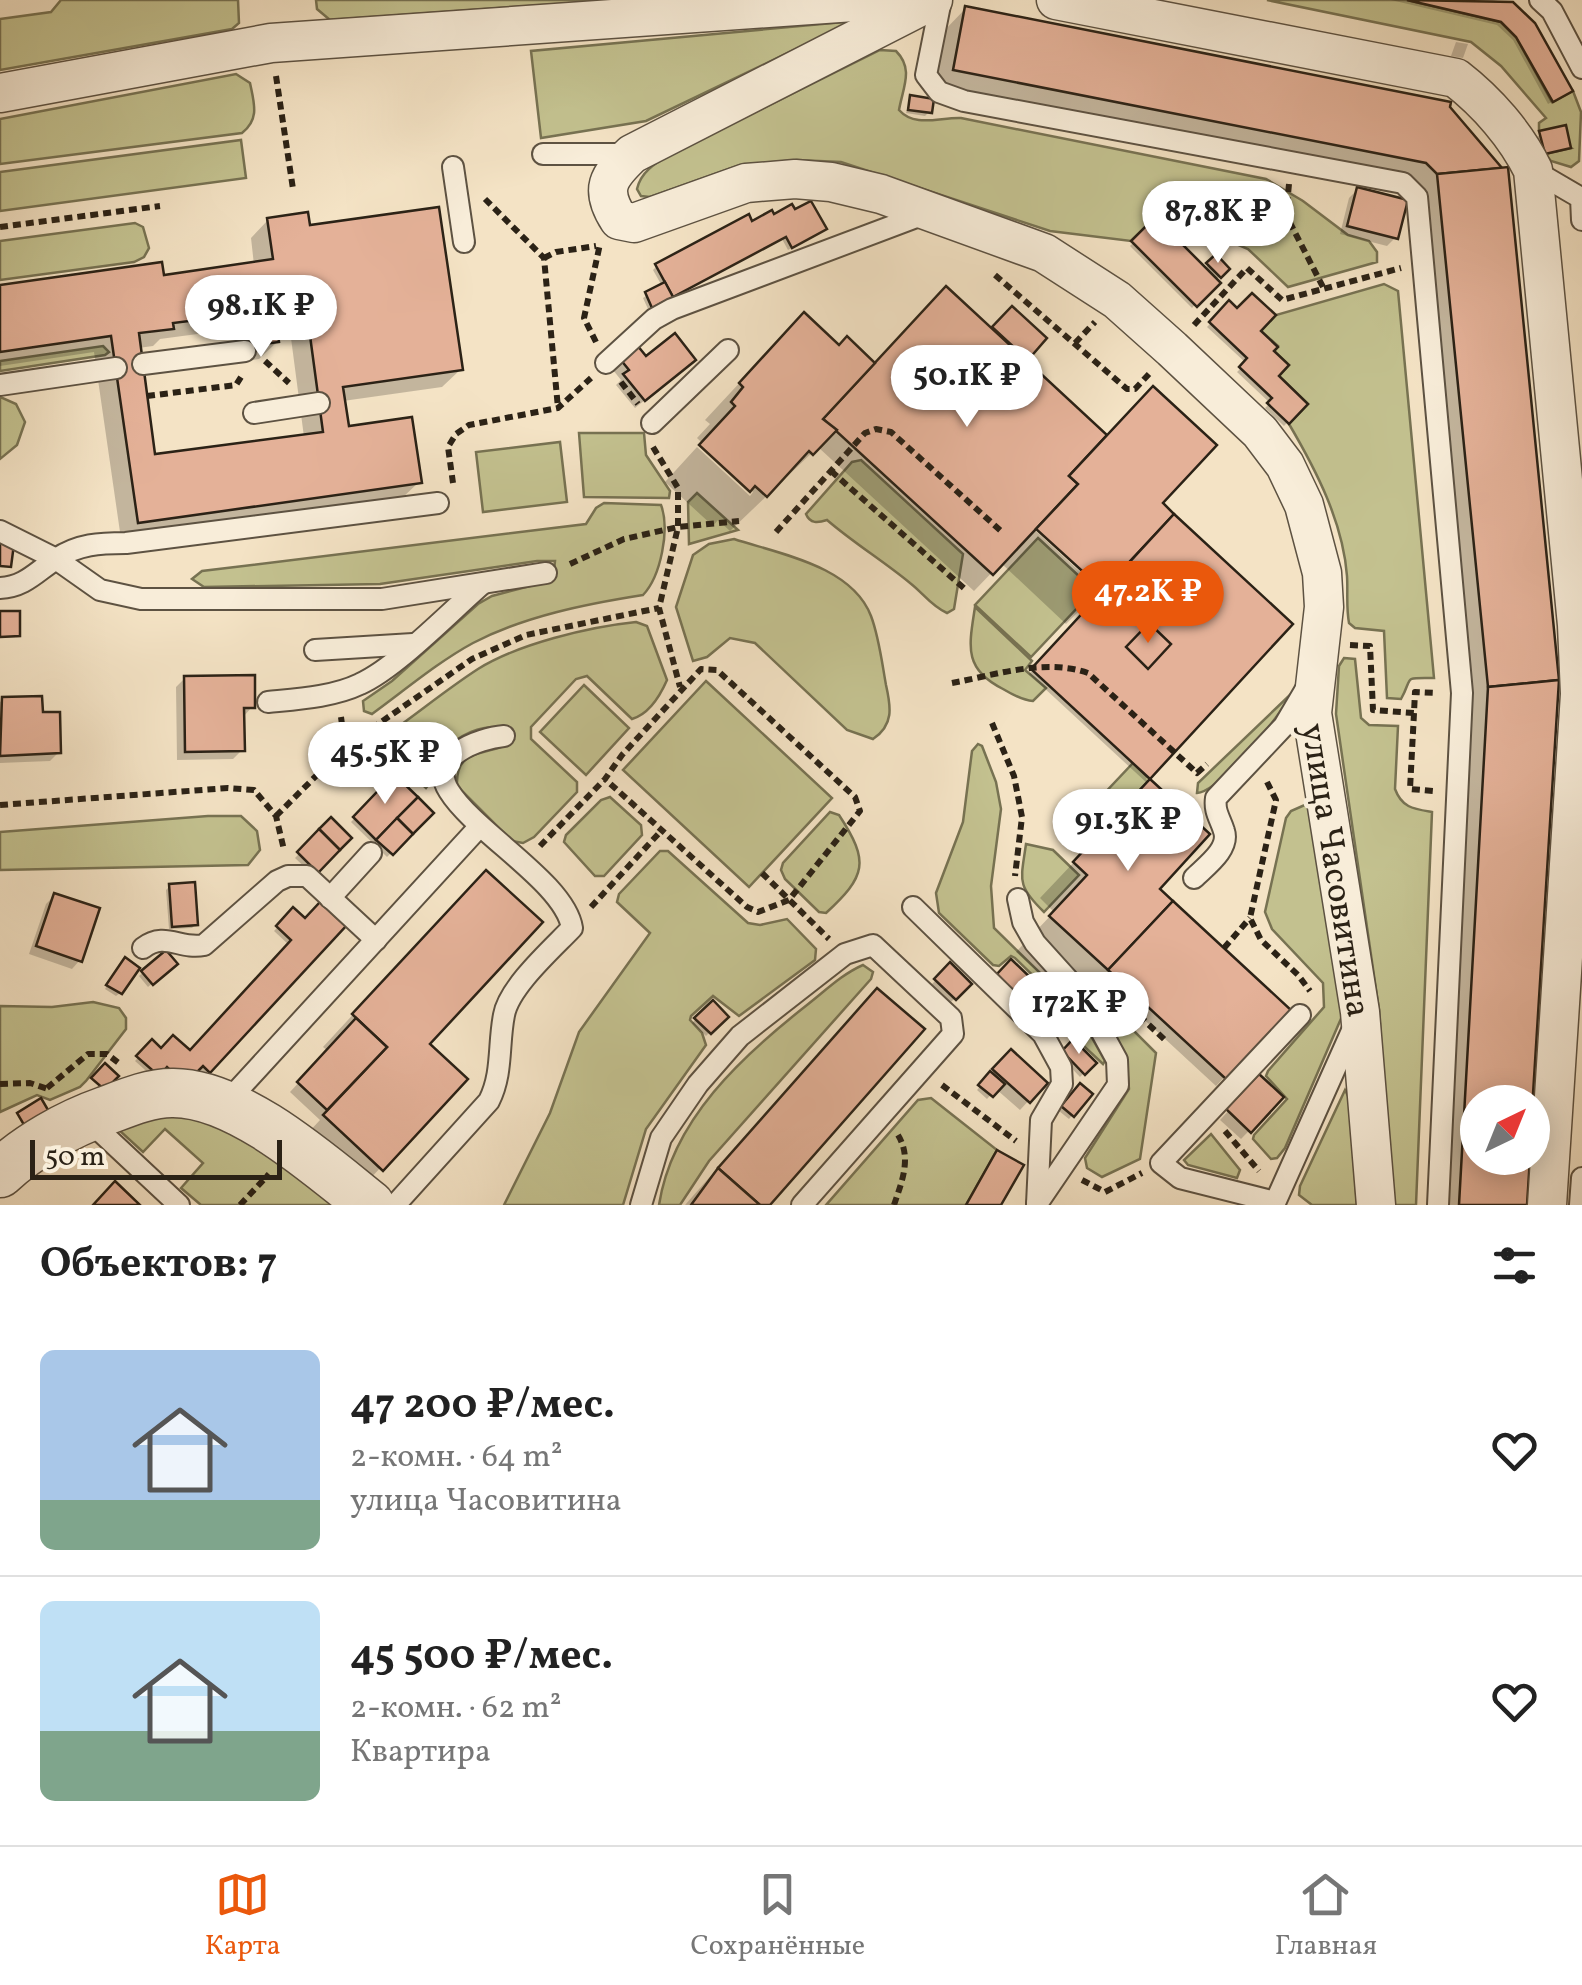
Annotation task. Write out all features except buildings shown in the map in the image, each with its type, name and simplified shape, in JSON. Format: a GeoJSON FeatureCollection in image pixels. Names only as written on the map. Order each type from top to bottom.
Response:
{"type":"FeatureCollection","features":[{"type":"Feature","properties":{"kind":"street"},"geometry":{"type":"LineString","coordinates":[[0,92],[271,43],[882,0]]}},
{"type":"Feature","properties":{"kind":"street"},"geometry":{"type":"LineString","coordinates":[[609,204],[607,191],[613,172],[632,154],[937,0]]}},
{"type":"Feature","properties":{"kind":"street"},"geometry":{"type":"LineString","coordinates":[[1056,0],[1456,78],[1475,93],[1523,148],[1533,170],[1581,694],[1547,1205]]}},
{"type":"Feature","properties":{"kind":"street","name":"улица Часовитина"},"geometry":{"type":"LineString","coordinates":[[609,204],[619,220],[634,223],[746,184],[795,179],[831,182],[882,194],[1044,253],[1117,300],[1260,432],[1285,465],[1304,506],[1322,573],[1324,607],[1312,713],[1360,1012],[1376,1205]]}},
{"type":"Feature","properties":{"kind":"street"},"geometry":{"type":"LineString","coordinates":[[0,1173],[16,1158],[86,1118],[140,1098],[172,1093],[225,1104],[294,1147],[370,1205]]}},
{"type":"Feature","properties":{"kind":"lane"},"geometry":{"type":"LineString","coordinates":[[937,0],[926,75],[939,92],[964,101],[1403,183],[1416,197],[1462,694],[1438,1205]]}},
{"type":"Feature","properties":{"kind":"lane"},"geometry":{"type":"LineString","coordinates":[[1540,0],[1552,11],[1582,68]]}},
{"type":"Feature","properties":{"kind":"lane"},"geometry":{"type":"LineString","coordinates":[[543,154],[632,154]]}},
{"type":"Feature","properties":{"kind":"lane"},"geometry":{"type":"LineString","coordinates":[[453,167],[464,242]]}},
{"type":"Feature","properties":{"kind":"lane"},"geometry":{"type":"LineString","coordinates":[[1533,170],[1581,198],[1582,220]]}},
{"type":"Feature","properties":{"kind":"lane"},"geometry":{"type":"LineString","coordinates":[[606,363],[654,319],[672,308],[929,212]]}},
{"type":"Feature","properties":{"kind":"lane"},"geometry":{"type":"LineString","coordinates":[[652,423],[728,350]]}},
{"type":"Feature","properties":{"kind":"lane"},"geometry":{"type":"LineString","coordinates":[[143,364],[245,351]]}},
{"type":"Feature","properties":{"kind":"lane"},"geometry":{"type":"LineString","coordinates":[[0,385],[116,368]]}},
{"type":"Feature","properties":{"kind":"lane"},"geometry":{"type":"LineString","coordinates":[[254,413],[316,404]]}},
{"type":"Feature","properties":{"kind":"lane"},"geometry":{"type":"LineString","coordinates":[[0,588],[11,588],[39,575],[56,559],[93,542],[126,543],[438,503]]}},
{"type":"Feature","properties":{"kind":"lane"},"geometry":{"type":"LineString","coordinates":[[0,531],[56,559],[100,590],[142,599],[382,600],[546,573]]}},
{"type":"Feature","properties":{"kind":"lane"},"geometry":{"type":"LineString","coordinates":[[268,702],[308,698],[359,685],[483,583]]}},
{"type":"Feature","properties":{"kind":"lane"},"geometry":{"type":"LineString","coordinates":[[316,650],[413,644]]}},
{"type":"Feature","properties":{"kind":"lane"},"geometry":{"type":"LineString","coordinates":[[1194,878],[1224,845],[1226,836],[1215,810],[1216,798],[1291,716],[1318,655]]}},
{"type":"Feature","properties":{"kind":"lane"},"geometry":{"type":"LineString","coordinates":[[394,1205],[488,1101],[498,1083],[504,1011],[513,994],[572,928],[565,906],[480,826],[447,789],[448,764],[457,751],[472,742],[504,736]]}},
{"type":"Feature","properties":{"kind":"lane"},"geometry":{"type":"LineString","coordinates":[[225,1104],[480,826]]}},
{"type":"Feature","properties":{"kind":"lane"},"geometry":{"type":"LineString","coordinates":[[330,898],[370,852]]}},
{"type":"Feature","properties":{"kind":"lane"},"geometry":{"type":"LineString","coordinates":[[143,948],[153,940],[169,939],[193,947],[204,945],[288,876],[306,876],[376,940]]}},
{"type":"Feature","properties":{"kind":"lane"},"geometry":{"type":"LineString","coordinates":[[913,907],[1054,1048],[1062,1084],[1041,1120],[1037,1204],[1118,1085],[1117,1060],[1081,994],[1035,942],[1023,922],[1018,900]]}},
{"type":"Feature","properties":{"kind":"lane"},"geometry":{"type":"LineString","coordinates":[[641,1205],[661,1138],[698,1084],[740,1036],[844,954],[872,945],[951,1018],[954,1034],[802,1205]]}},
{"type":"Feature","properties":{"kind":"lane"},"geometry":{"type":"LineString","coordinates":[[1300,1015],[1161,1163],[1180,1178],[1276,1201],[1360,1012]]}},
{"type":"Feature","properties":{"kind":"lane"},"geometry":{"type":"LineString","coordinates":[[86,1118],[179,1205]]}},
{"type":"Feature","properties":{"kind":"lane"},"geometry":{"type":"LineString","coordinates":[[1580,1205],[1582,1178]]}},
{"type":"Feature","properties":{"kind":"path"},"geometry":{"type":"LineString","coordinates":[[282,113],[293,189]]}},
{"type":"Feature","properties":{"kind":"path"},"geometry":{"type":"LineString","coordinates":[[1291,162],[1286,215],[1324,289]]}},
{"type":"Feature","properties":{"kind":"path"},"geometry":{"type":"LineString","coordinates":[[453,167],[544,258],[558,408]]}},
{"type":"Feature","properties":{"kind":"path"},"geometry":{"type":"LineString","coordinates":[[584,318],[609,204]]}},
{"type":"Feature","properties":{"kind":"path"},"geometry":{"type":"LineString","coordinates":[[0,227],[160,206]]}},
{"type":"Feature","properties":{"kind":"path"},"geometry":{"type":"LineString","coordinates":[[544,258],[556,252],[600,246]]}},
{"type":"Feature","properties":{"kind":"path"},"geometry":{"type":"LineString","coordinates":[[985,266],[1126,388],[1135,389],[1172,348]]}},
{"type":"Feature","properties":{"kind":"path"},"geometry":{"type":"LineString","coordinates":[[1206,312],[1247,268],[1282,300],[1386,272]]}},
{"type":"Feature","properties":{"kind":"path"},"geometry":{"type":"LineString","coordinates":[[245,351],[256,352],[316,404]]}},
{"type":"Feature","properties":{"kind":"path"},"geometry":{"type":"LineString","coordinates":[[438,503],[453,486],[448,447],[456,434],[469,426],[558,408],[606,363]]}},
{"type":"Feature","properties":{"kind":"path"},"geometry":{"type":"LineString","coordinates":[[147,396],[236,385]]}},
{"type":"Feature","properties":{"kind":"path"},"geometry":{"type":"LineString","coordinates":[[652,423],[653,452],[678,488],[678,527],[659,608],[681,688]]}},
{"type":"Feature","properties":{"kind":"path"},"geometry":{"type":"LineString","coordinates":[[776,532],[865,433],[876,429],[892,432],[1001,530]]}},
{"type":"Feature","properties":{"kind":"path"},"geometry":{"type":"LineString","coordinates":[[831,471],[966,590]]}},
{"type":"Feature","properties":{"kind":"path"},"geometry":{"type":"LineString","coordinates":[[546,573],[624,538],[678,527],[740,521]]}},
{"type":"Feature","properties":{"kind":"path"},"geometry":{"type":"LineString","coordinates":[[276,816],[345,748],[472,659],[541,631],[659,608]]}},
{"type":"Feature","properties":{"kind":"path"},"geometry":{"type":"LineString","coordinates":[[1318,655],[1370,646],[1373,710],[1414,713]]}},
{"type":"Feature","properties":{"kind":"path"},"geometry":{"type":"LineString","coordinates":[[554,833],[701,668],[717,670],[855,798],[860,811],[789,900],[758,912],[746,907],[605,779]]}},
{"type":"Feature","properties":{"kind":"path"},"geometry":{"type":"LineString","coordinates":[[952,683],[1031,668],[1078,669],[1088,673],[1198,774]]}},
{"type":"Feature","properties":{"kind":"path"},"geometry":{"type":"LineString","coordinates":[[1410,789],[1415,692],[1462,694]]}},
{"type":"Feature","properties":{"kind":"path"},"geometry":{"type":"LineString","coordinates":[[992,723],[1014,776],[1022,817],[1015,874]]}},
{"type":"Feature","properties":{"kind":"path"},"geometry":{"type":"LineString","coordinates":[[1224,948],[1250,918],[1276,800],[1254,759]]}},
{"type":"Feature","properties":{"kind":"path"},"geometry":{"type":"LineString","coordinates":[[0,805],[228,788],[254,790],[276,816],[288,876]]}},
{"type":"Feature","properties":{"kind":"path"},"geometry":{"type":"LineString","coordinates":[[608,888],[662,831]]}},
{"type":"Feature","properties":{"kind":"path"},"geometry":{"type":"LineString","coordinates":[[762,874],[832,940]]}},
{"type":"Feature","properties":{"kind":"path"},"geometry":{"type":"LineString","coordinates":[[1250,918],[1260,940],[1298,975]]}},
{"type":"Feature","properties":{"kind":"path"},"geometry":{"type":"LineString","coordinates":[[1116,994],[1166,1041]]}},
{"type":"Feature","properties":{"kind":"path"},"geometry":{"type":"LineString","coordinates":[[922,1069],[1006,1134]]}},
{"type":"Feature","properties":{"kind":"path"},"geometry":{"type":"LineString","coordinates":[[883,1112],[906,1149],[903,1178],[894,1205]]}},
{"type":"Feature","properties":{"kind":"path"},"geometry":{"type":"LineString","coordinates":[[1220,1126],[1276,1201]]}},
{"type":"Feature","properties":{"kind":"path"},"geometry":{"type":"LineString","coordinates":[[1106,1192],[1161,1163]]}},
{"type":"Feature","properties":{"kind":"path"},"geometry":{"type":"LineString","coordinates":[[240,1205],[263,1180]]}},
{"type":"Feature","properties":{"kind":"shaded area"},"geometry":{"type":"Polygon","coordinates":[[[61,0],[238,0],[239,23],[232,29],[0,70],[0,19],[51,12],[61,0]]]}},
{"type":"Feature","properties":{"kind":"shaded area"},"geometry":{"type":"Polygon","coordinates":[[[316,0],[613,0],[330,20],[317,9],[316,0]]]}},
{"type":"Feature","properties":{"kind":"shaded area"},"geometry":{"type":"Polygon","coordinates":[[[1267,0],[1407,0],[1501,22],[1516,37],[1552,102],[1573,91],[1581,112],[1579,161],[1571,167],[1551,161],[1545,154],[1571,148],[1539,131],[1539,123],[1546,118],[1501,66],[1471,42],[1267,0]]]}},
{"type":"Feature","properties":{"kind":"shaded area"},"geometry":{"type":"Polygon","coordinates":[[[844,22],[844,26],[646,121],[541,138],[531,51],[844,22]]]}},
{"type":"Feature","properties":{"kind":"shaded area"},"geometry":{"type":"Polygon","coordinates":[[[880,50],[896,51],[905,65],[899,110],[912,119],[961,118],[1266,179],[1348,235],[1369,241],[1377,252],[1377,262],[1288,287],[1248,249],[1162,212],[1131,241],[1050,231],[841,162],[797,160],[740,165],[650,197],[641,196],[637,189],[642,177],[665,157],[880,50]]]}},
{"type":"Feature","properties":{"kind":"shaded area"},"geometry":{"type":"Polygon","coordinates":[[[236,74],[250,83],[254,104],[251,122],[242,133],[0,164],[0,119],[236,74]]]}},
{"type":"Feature","properties":{"kind":"shaded area"},"geometry":{"type":"Polygon","coordinates":[[[241,140],[246,178],[0,211],[0,172],[241,140]]]}},
{"type":"Feature","properties":{"kind":"shaded area"},"geometry":{"type":"Polygon","coordinates":[[[135,223],[143,227],[149,248],[144,257],[134,262],[0,280],[0,241],[135,223]]]}},
{"type":"Feature","properties":{"kind":"shaded area"},"geometry":{"type":"Polygon","coordinates":[[[1384,284],[1398,291],[1434,678],[1410,680],[1401,699],[1387,698],[1384,631],[1355,628],[1349,623],[1347,576],[1334,516],[1289,424],[1308,404],[1279,376],[1289,365],[1274,351],[1278,346],[1261,331],[1276,315],[1384,284]]]}},
{"type":"Feature","properties":{"kind":"shaded area"},"geometry":{"type":"Polygon","coordinates":[[[103,346],[109,352],[105,355],[0,371],[0,361],[103,346]]]}},
{"type":"Feature","properties":{"kind":"shaded area"},"geometry":{"type":"Polygon","coordinates":[[[0,397],[16,404],[25,422],[17,445],[0,459],[0,397]]]}},
{"type":"Feature","properties":{"kind":"shaded area"},"geometry":{"type":"Polygon","coordinates":[[[579,433],[644,433],[646,455],[670,491],[669,498],[584,497],[579,433]]]}},
{"type":"Feature","properties":{"kind":"shaded area"},"geometry":{"type":"Polygon","coordinates":[[[560,442],[567,502],[483,512],[476,452],[560,442]]]}},
{"type":"Feature","properties":{"kind":"shaded area"},"geometry":{"type":"Polygon","coordinates":[[[861,460],[963,554],[954,609],[947,613],[937,607],[827,520],[815,522],[806,514],[852,462],[861,460]]]}},
{"type":"Feature","properties":{"kind":"shaded area"},"geometry":{"type":"Polygon","coordinates":[[[697,493],[738,530],[689,544],[688,502],[697,493]]]}},
{"type":"Feature","properties":{"kind":"shaded area"},"geometry":{"type":"Polygon","coordinates":[[[604,503],[661,505],[665,527],[662,552],[655,576],[643,595],[513,625],[447,659],[372,714],[364,711],[363,701],[392,681],[478,604],[492,596],[553,580],[555,561],[380,584],[204,587],[192,579],[202,571],[586,524],[604,503]]]}},
{"type":"Feature","properties":{"kind":"shaded area"},"geometry":{"type":"Polygon","coordinates":[[[1038,538],[1094,590],[1031,657],[975,605],[1038,538]]]}},
{"type":"Feature","properties":{"kind":"shaded area"},"geometry":{"type":"Polygon","coordinates":[[[734,539],[813,564],[848,585],[862,599],[876,633],[889,701],[888,722],[880,734],[873,739],[847,730],[755,643],[730,638],[707,657],[693,661],[676,607],[693,555],[709,544],[734,539]]]}},
{"type":"Feature","properties":{"kind":"shaded area"},"geometry":{"type":"Polygon","coordinates":[[[975,607],[1032,661],[1025,670],[1046,688],[1033,701],[990,681],[975,665],[971,633],[975,607]]]}},
{"type":"Feature","properties":{"kind":"shaded area"},"geometry":{"type":"Polygon","coordinates":[[[636,622],[647,626],[667,680],[664,686],[649,709],[632,719],[587,676],[576,679],[531,727],[531,739],[577,782],[577,792],[534,837],[523,843],[512,841],[457,786],[462,763],[506,745],[514,739],[512,729],[481,729],[453,742],[439,758],[426,788],[405,771],[390,751],[388,734],[494,660],[554,638],[636,622]]]}},
{"type":"Feature","properties":{"kind":"shaded area"},"geometry":{"type":"Polygon","coordinates":[[[1344,658],[1355,659],[1361,718],[1369,725],[1398,726],[1398,795],[1409,806],[1432,812],[1416,1205],[1392,1205],[1379,1010],[1336,714],[1339,666],[1344,658]]]}},
{"type":"Feature","properties":{"kind":"shaded area"},"geometry":{"type":"Polygon","coordinates":[[[706,681],[832,798],[749,887],[623,770],[706,681]]]}},
{"type":"Feature","properties":{"kind":"shaded area"},"geometry":{"type":"Polygon","coordinates":[[[584,685],[629,728],[586,775],[540,732],[584,685]]]}},
{"type":"Feature","properties":{"kind":"shaded area"},"geometry":{"type":"Polygon","coordinates":[[[1291,694],[1263,735],[1234,767],[1197,793],[1198,783],[1291,694]]]}},
{"type":"Feature","properties":{"kind":"shaded area"},"geometry":{"type":"Polygon","coordinates":[[[978,744],[996,782],[1001,809],[991,886],[994,928],[1074,1006],[1105,1061],[1103,1064],[1073,1036],[1057,999],[1015,958],[1011,956],[999,966],[993,965],[939,913],[936,893],[963,822],[972,751],[978,744]]]}},
{"type":"Feature","properties":{"kind":"shaded area"},"geometry":{"type":"Polygon","coordinates":[[[1133,763],[1150,779],[1101,831],[1084,815],[1133,763]]]}},
{"type":"Feature","properties":{"kind":"shaded area"},"geometry":{"type":"Polygon","coordinates":[[[610,797],[641,825],[642,835],[604,876],[595,876],[564,842],[566,835],[601,800],[610,797]]]}},
{"type":"Feature","properties":{"kind":"shaded area"},"geometry":{"type":"Polygon","coordinates":[[[1307,804],[1318,832],[1343,1014],[1285,1148],[1271,1159],[1253,1139],[1254,1135],[1287,1099],[1266,1076],[1324,1007],[1323,983],[1272,929],[1265,912],[1286,818],[1291,811],[1307,804]]]}},
{"type":"Feature","properties":{"kind":"shaded area"},"geometry":{"type":"Polygon","coordinates":[[[830,812],[839,815],[849,831],[856,845],[859,868],[849,889],[826,913],[819,912],[785,879],[781,870],[830,812]]]}},
{"type":"Feature","properties":{"kind":"shaded area"},"geometry":{"type":"Polygon","coordinates":[[[241,816],[257,831],[260,850],[248,865],[0,870],[0,832],[241,816]]]}},
{"type":"Feature","properties":{"kind":"shaded area"},"geometry":{"type":"Polygon","coordinates":[[[1026,844],[1053,850],[1079,875],[1044,912],[1023,881],[1026,844]]]}},
{"type":"Feature","properties":{"kind":"shaded area"},"geometry":{"type":"Polygon","coordinates":[[[660,851],[668,851],[748,923],[760,925],[787,919],[816,949],[815,960],[739,1016],[713,996],[691,1016],[706,1045],[646,1129],[623,1205],[504,1205],[550,1113],[579,1032],[650,933],[617,902],[619,894],[660,851]]]}},
{"type":"Feature","properties":{"kind":"shaded area"},"geometry":{"type":"Polygon","coordinates":[[[863,965],[873,972],[871,979],[709,1161],[680,1205],[659,1205],[678,1145],[714,1092],[758,1046],[841,978],[863,965]]]}},
{"type":"Feature","properties":{"kind":"shaded area"},"geometry":{"type":"Polygon","coordinates":[[[1102,999],[1156,1053],[1140,1159],[1102,1177],[1087,1168],[1085,1158],[1129,1089],[1126,1056],[1100,1008],[1102,999]]]}},
{"type":"Feature","properties":{"kind":"shaded area"},"geometry":{"type":"Polygon","coordinates":[[[93,1002],[119,1008],[126,1018],[126,1029],[86,1081],[50,1100],[37,1095],[0,1112],[0,1006],[52,1007],[93,1002]]]}},
{"type":"Feature","properties":{"kind":"shaded area"},"geometry":{"type":"Polygon","coordinates":[[[1345,1090],[1349,1098],[1357,1205],[1312,1205],[1299,1195],[1300,1186],[1345,1090]]]}},
{"type":"Feature","properties":{"kind":"shaded area"},"geometry":{"type":"Polygon","coordinates":[[[931,1098],[997,1150],[966,1205],[826,1205],[918,1100],[931,1098]]]}},
{"type":"Feature","properties":{"kind":"shaded area"},"geometry":{"type":"Polygon","coordinates":[[[147,1112],[216,1116],[344,1205],[201,1205],[181,1188],[203,1163],[165,1129],[143,1152],[120,1131],[147,1112]]]}},
{"type":"Feature","properties":{"kind":"shaded area"},"geometry":{"type":"Polygon","coordinates":[[[1211,1134],[1240,1170],[1237,1178],[1188,1165],[1184,1160],[1211,1134]]]}}]}
